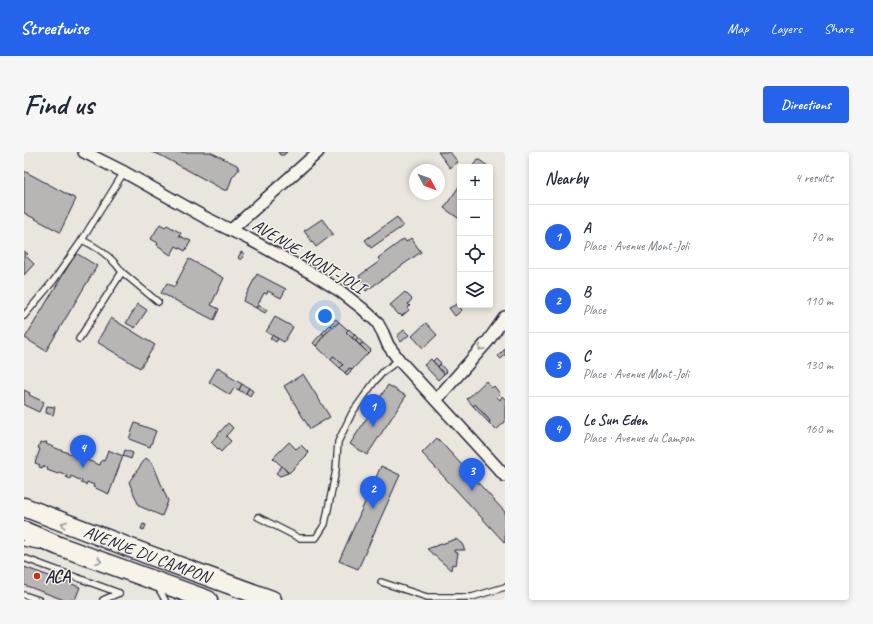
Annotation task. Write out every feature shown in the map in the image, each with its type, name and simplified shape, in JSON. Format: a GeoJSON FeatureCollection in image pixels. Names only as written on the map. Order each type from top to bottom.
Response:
{"type":"FeatureCollection","features":[{"type":"Feature","properties":{"kind":"main road","name":"AVENUE DU CAMPON"},"geometry":{"type":"LineString","coordinates":[[24,507],[134,550],[272,600]]}},
{"type":"Feature","properties":{"kind":"main road","name":"AVENUE DU CAMPON"},"geometry":{"type":"LineString","coordinates":[[24,532],[208,600]]}},
{"type":"Feature","properties":{"kind":"street","name":"AVENUE MONT-JOLI"},"geometry":{"type":"LineString","coordinates":[[84,152],[314,274],[354,301],[376,322],[388,345],[399,360],[505,476]]}},
{"type":"Feature","properties":{"kind":"street"},"geometry":{"type":"LineString","coordinates":[[232,230],[318,152]]}},
{"type":"Feature","properties":{"kind":"street"},"geometry":{"type":"LineString","coordinates":[[436,400],[488,341],[505,317]]}},
{"type":"Feature","properties":{"kind":"lane"},"geometry":{"type":"LineString","coordinates":[[24,316],[54,280],[82,240],[124,172]]}},
{"type":"Feature","properties":{"kind":"lane"},"geometry":{"type":"LineString","coordinates":[[82,240],[98,247],[118,265],[122,272],[158,302]]}},
{"type":"Feature","properties":{"kind":"lane"},"geometry":{"type":"LineString","coordinates":[[79,339],[122,272]]}},
{"type":"Feature","properties":{"kind":"lane"},"geometry":{"type":"LineString","coordinates":[[258,517],[299,538],[316,538],[325,524],[336,470],[338,442],[352,413],[375,381],[384,371],[399,360]]}},
{"type":"Feature","properties":{"kind":"lane"},"geometry":{"type":"LineString","coordinates":[[24,543],[41,546],[59,546]]}},
{"type":"Feature","properties":{"kind":"lane"},"geometry":{"type":"LineString","coordinates":[[24,558],[119,593],[103,600]]}},
{"type":"Feature","properties":{"kind":"lane"},"geometry":{"type":"LineString","coordinates":[[156,582],[165,600]]}},
{"type":"Feature","properties":{"kind":"lane"},"geometry":{"type":"LineString","coordinates":[[381,582],[427,597],[461,599],[505,587]]}},
{"type":"Feature","properties":{"kind":"lane"},"geometry":{"type":"LineString","coordinates":[[24,595],[40,600]]}},
{"type":"Feature","properties":{"kind":"building"},"geometry":{"type":"Polygon","coordinates":[[[151,152],[210,152],[237,165],[239,169],[232,178],[228,190],[224,190],[160,155],[151,152]]]}},
{"type":"Feature","properties":{"kind":"building"},"geometry":{"type":"Polygon","coordinates":[[[278,152],[287,152],[284,155],[280,155],[278,152]]]}},
{"type":"Feature","properties":{"kind":"building"},"geometry":{"type":"Polygon","coordinates":[[[438,152],[450,152],[458,162],[450,168],[438,152]]]}},
{"type":"Feature","properties":{"kind":"building"},"geometry":{"type":"Polygon","coordinates":[[[478,159],[485,164],[474,164],[478,159]]]}},
{"type":"Feature","properties":{"kind":"building"},"geometry":{"type":"Polygon","coordinates":[[[24,171],[76,199],[60,232],[24,213],[24,171]]]}},
{"type":"Feature","properties":{"kind":"building"},"geometry":{"type":"Polygon","coordinates":[[[457,189],[457,217],[444,208],[457,189]]]}},
{"type":"Feature","properties":{"kind":"building"},"geometry":{"type":"Polygon","coordinates":[[[397,217],[403,226],[371,248],[365,240],[397,217]]]}},
{"type":"Feature","properties":{"kind":"building"},"geometry":{"type":"Polygon","coordinates":[[[322,219],[333,234],[316,247],[304,231],[322,219]]]}},
{"type":"Feature","properties":{"kind":"building"},"geometry":{"type":"Polygon","coordinates":[[[160,224],[165,227],[167,225],[181,233],[179,236],[191,241],[185,251],[176,246],[171,255],[157,245],[158,243],[151,239],[160,224]]]}},
{"type":"Feature","properties":{"kind":"building"},"geometry":{"type":"Polygon","coordinates":[[[411,238],[421,252],[366,291],[364,288],[366,287],[359,276],[380,261],[378,258],[404,239],[406,242],[411,238]]]}},
{"type":"Feature","properties":{"kind":"building"},"geometry":{"type":"Polygon","coordinates":[[[24,251],[28,254],[26,256],[34,264],[24,275],[24,251]]]}},
{"type":"Feature","properties":{"kind":"building"},"geometry":{"type":"Polygon","coordinates":[[[241,252],[244,254],[241,260],[238,258],[241,252]]]}},
{"type":"Feature","properties":{"kind":"building"},"geometry":{"type":"Polygon","coordinates":[[[76,253],[97,266],[46,351],[25,338],[76,253]]]}},
{"type":"Feature","properties":{"kind":"building"},"geometry":{"type":"Polygon","coordinates":[[[189,259],[224,278],[211,305],[219,309],[214,320],[161,293],[167,283],[174,287],[189,259]]]}},
{"type":"Feature","properties":{"kind":"building"},"geometry":{"type":"Polygon","coordinates":[[[257,274],[286,289],[281,298],[268,291],[267,294],[264,293],[256,308],[243,301],[257,274]]]}},
{"type":"Feature","properties":{"kind":"building"},"geometry":{"type":"Polygon","coordinates":[[[405,292],[412,299],[408,304],[410,306],[407,308],[409,310],[402,316],[400,314],[399,315],[390,305],[405,292]]]}},
{"type":"Feature","properties":{"kind":"building"},"geometry":{"type":"Polygon","coordinates":[[[138,304],[147,310],[135,328],[126,323],[138,304]]]}},
{"type":"Feature","properties":{"kind":"building"},"geometry":{"type":"Polygon","coordinates":[[[457,304],[457,308],[460,308],[462,310],[455,316],[449,308],[457,304]]]}},
{"type":"Feature","properties":{"kind":"building"},"geometry":{"type":"Polygon","coordinates":[[[258,305],[267,310],[265,313],[256,308],[258,305]]]}},
{"type":"Feature","properties":{"kind":"building"},"geometry":{"type":"Polygon","coordinates":[[[275,317],[293,327],[284,342],[266,332],[275,317]]]}},
{"type":"Feature","properties":{"kind":"building"},"geometry":{"type":"Polygon","coordinates":[[[111,318],[155,345],[140,368],[97,342],[111,318]]]}},
{"type":"Feature","properties":{"kind":"building"},"geometry":{"type":"Polygon","coordinates":[[[336,319],[339,322],[334,327],[330,325],[336,319]]]}},
{"type":"Feature","properties":{"kind":"building"},"geometry":{"type":"Polygon","coordinates":[[[339,322],[348,330],[346,332],[368,353],[352,370],[349,368],[345,373],[340,368],[343,365],[334,356],[330,359],[316,346],[324,335],[339,322]]]}},
{"type":"Feature","properties":{"kind":"building"},"geometry":{"type":"Polygon","coordinates":[[[426,323],[437,335],[423,348],[412,336],[426,323]]]}},
{"type":"Feature","properties":{"kind":"building"},"geometry":{"type":"Polygon","coordinates":[[[330,325],[333,327],[324,335],[322,333],[330,325]]]}},
{"type":"Feature","properties":{"kind":"building"},"geometry":{"type":"Polygon","coordinates":[[[349,329],[355,335],[352,338],[346,332],[349,329]]]}},
{"type":"Feature","properties":{"kind":"building"},"geometry":{"type":"Polygon","coordinates":[[[404,330],[409,335],[401,342],[397,336],[404,330]]]}},
{"type":"Feature","properties":{"kind":"building"},"geometry":{"type":"Polygon","coordinates":[[[322,333],[324,335],[316,346],[313,343],[322,333]]]}},
{"type":"Feature","properties":{"kind":"building"},"geometry":{"type":"Polygon","coordinates":[[[272,335],[278,339],[276,342],[270,338],[272,335]]]}},
{"type":"Feature","properties":{"kind":"building"},"geometry":{"type":"Polygon","coordinates":[[[355,335],[358,338],[355,340],[352,338],[355,335]]]}},
{"type":"Feature","properties":{"kind":"building"},"geometry":{"type":"Polygon","coordinates":[[[358,338],[363,343],[360,345],[355,340],[358,338]]]}},
{"type":"Feature","properties":{"kind":"building"},"geometry":{"type":"Polygon","coordinates":[[[363,343],[371,350],[368,353],[360,345],[363,343]]]}},
{"type":"Feature","properties":{"kind":"building"},"geometry":{"type":"Polygon","coordinates":[[[505,349],[505,355],[501,359],[498,356],[505,349]]]}},
{"type":"Feature","properties":{"kind":"building"},"geometry":{"type":"Polygon","coordinates":[[[334,356],[343,365],[340,368],[330,359],[334,356]]]}},
{"type":"Feature","properties":{"kind":"building"},"geometry":{"type":"Polygon","coordinates":[[[436,358],[441,363],[438,367],[433,361],[436,358]]]}},
{"type":"Feature","properties":{"kind":"building"},"geometry":{"type":"Polygon","coordinates":[[[431,359],[444,374],[438,380],[424,365],[431,359]]]}},
{"type":"Feature","properties":{"kind":"building"},"geometry":{"type":"Polygon","coordinates":[[[440,364],[447,372],[444,374],[438,367],[440,364]]]}},
{"type":"Feature","properties":{"kind":"building"},"geometry":{"type":"Polygon","coordinates":[[[218,367],[228,373],[227,375],[242,384],[239,390],[234,388],[230,395],[209,382],[218,367]]]}},
{"type":"Feature","properties":{"kind":"building"},"geometry":{"type":"Polygon","coordinates":[[[349,368],[352,370],[347,375],[345,373],[349,368]]]}},
{"type":"Feature","properties":{"kind":"building"},"geometry":{"type":"Polygon","coordinates":[[[303,374],[330,417],[310,429],[284,386],[303,374]]]}},
{"type":"Feature","properties":{"kind":"building"},"geometry":{"type":"Polygon","coordinates":[[[486,381],[492,388],[494,386],[500,394],[497,397],[500,400],[502,396],[505,399],[505,422],[496,430],[475,404],[473,406],[467,399],[486,381]]]}},
{"type":"Feature","properties":{"kind":"building"},"geometry":{"type":"Polygon","coordinates":[[[242,384],[249,388],[245,394],[239,390],[242,384]]]}},
{"type":"Feature","properties":{"kind":"building"},"geometry":{"type":"Polygon","coordinates":[[[388,385],[406,396],[367,455],[350,444],[388,385]]]}},
{"type":"Feature","properties":{"kind":"building"},"geometry":{"type":"Polygon","coordinates":[[[249,388],[253,391],[250,396],[246,393],[249,388]]]}},
{"type":"Feature","properties":{"kind":"building"},"geometry":{"type":"Polygon","coordinates":[[[24,390],[30,393],[29,395],[44,402],[39,412],[24,405],[24,390]]]}},
{"type":"Feature","properties":{"kind":"building"},"geometry":{"type":"Polygon","coordinates":[[[475,404],[490,421],[489,423],[473,406],[475,404]]]}},
{"type":"Feature","properties":{"kind":"building"},"geometry":{"type":"Polygon","coordinates":[[[47,406],[55,407],[53,415],[46,413],[47,406]]]}},
{"type":"Feature","properties":{"kind":"building"},"geometry":{"type":"Polygon","coordinates":[[[135,423],[156,431],[150,447],[129,439],[135,423]]]}},
{"type":"Feature","properties":{"kind":"building"},"geometry":{"type":"Polygon","coordinates":[[[228,423],[233,428],[226,436],[231,441],[221,452],[211,442],[228,423]]]}},
{"type":"Feature","properties":{"kind":"building"},"geometry":{"type":"Polygon","coordinates":[[[437,438],[505,512],[505,543],[422,453],[437,438]]]}},
{"type":"Feature","properties":{"kind":"building"},"geometry":{"type":"Polygon","coordinates":[[[47,442],[46,444],[100,465],[102,460],[104,461],[108,450],[123,456],[109,494],[93,487],[94,485],[87,482],[86,485],[81,483],[82,481],[71,476],[70,479],[66,477],[67,475],[59,472],[58,474],[47,470],[48,468],[43,466],[42,468],[39,467],[40,465],[35,463],[40,449],[38,448],[40,443],[47,442]]]}},
{"type":"Feature","properties":{"kind":"building"},"geometry":{"type":"Polygon","coordinates":[[[289,442],[296,449],[301,445],[309,453],[289,473],[273,458],[289,442]]]}},
{"type":"Feature","properties":{"kind":"building"},"geometry":{"type":"Polygon","coordinates":[[[125,450],[133,453],[131,459],[123,456],[125,450]]]}},
{"type":"Feature","properties":{"kind":"building"},"geometry":{"type":"Polygon","coordinates":[[[146,458],[153,464],[168,501],[162,516],[139,506],[129,482],[146,458]]]}},
{"type":"Feature","properties":{"kind":"building"},"geometry":{"type":"Polygon","coordinates":[[[282,466],[288,473],[280,476],[276,473],[282,466]]]}},
{"type":"Feature","properties":{"kind":"building"},"geometry":{"type":"Polygon","coordinates":[[[381,466],[400,475],[358,569],[339,561],[381,466]]]}},
{"type":"Feature","properties":{"kind":"building"},"geometry":{"type":"Polygon","coordinates":[[[143,524],[146,525],[144,530],[141,529],[143,524]]]}},
{"type":"Feature","properties":{"kind":"building"},"geometry":{"type":"Polygon","coordinates":[[[456,539],[462,544],[465,550],[454,550],[454,552],[458,553],[456,565],[452,564],[451,570],[427,549],[456,539]]]}},
{"type":"Feature","properties":{"kind":"building","name":"ACA"},"geometry":{"type":"Polygon","coordinates":[[[24,567],[80,587],[75,600],[64,600],[24,585],[24,567]]]}},
{"type":"Feature","properties":{"kind":"place","name":"A"},"geometry":{"type":"Point","coordinates":[373,427]}},
{"type":"Feature","properties":{"kind":"place","name":"Le Sun Eden"},"geometry":{"type":"Point","coordinates":[83,468]}},
{"type":"Feature","properties":{"kind":"place","name":"C"},"geometry":{"type":"Point","coordinates":[472,491]}},
{"type":"Feature","properties":{"kind":"place","name":"B"},"geometry":{"type":"Point","coordinates":[373,509]}},
{"type":"Feature","properties":{"kind":"place","name":"ACA"},"geometry":{"type":"Point","coordinates":[37,576]}}]}
